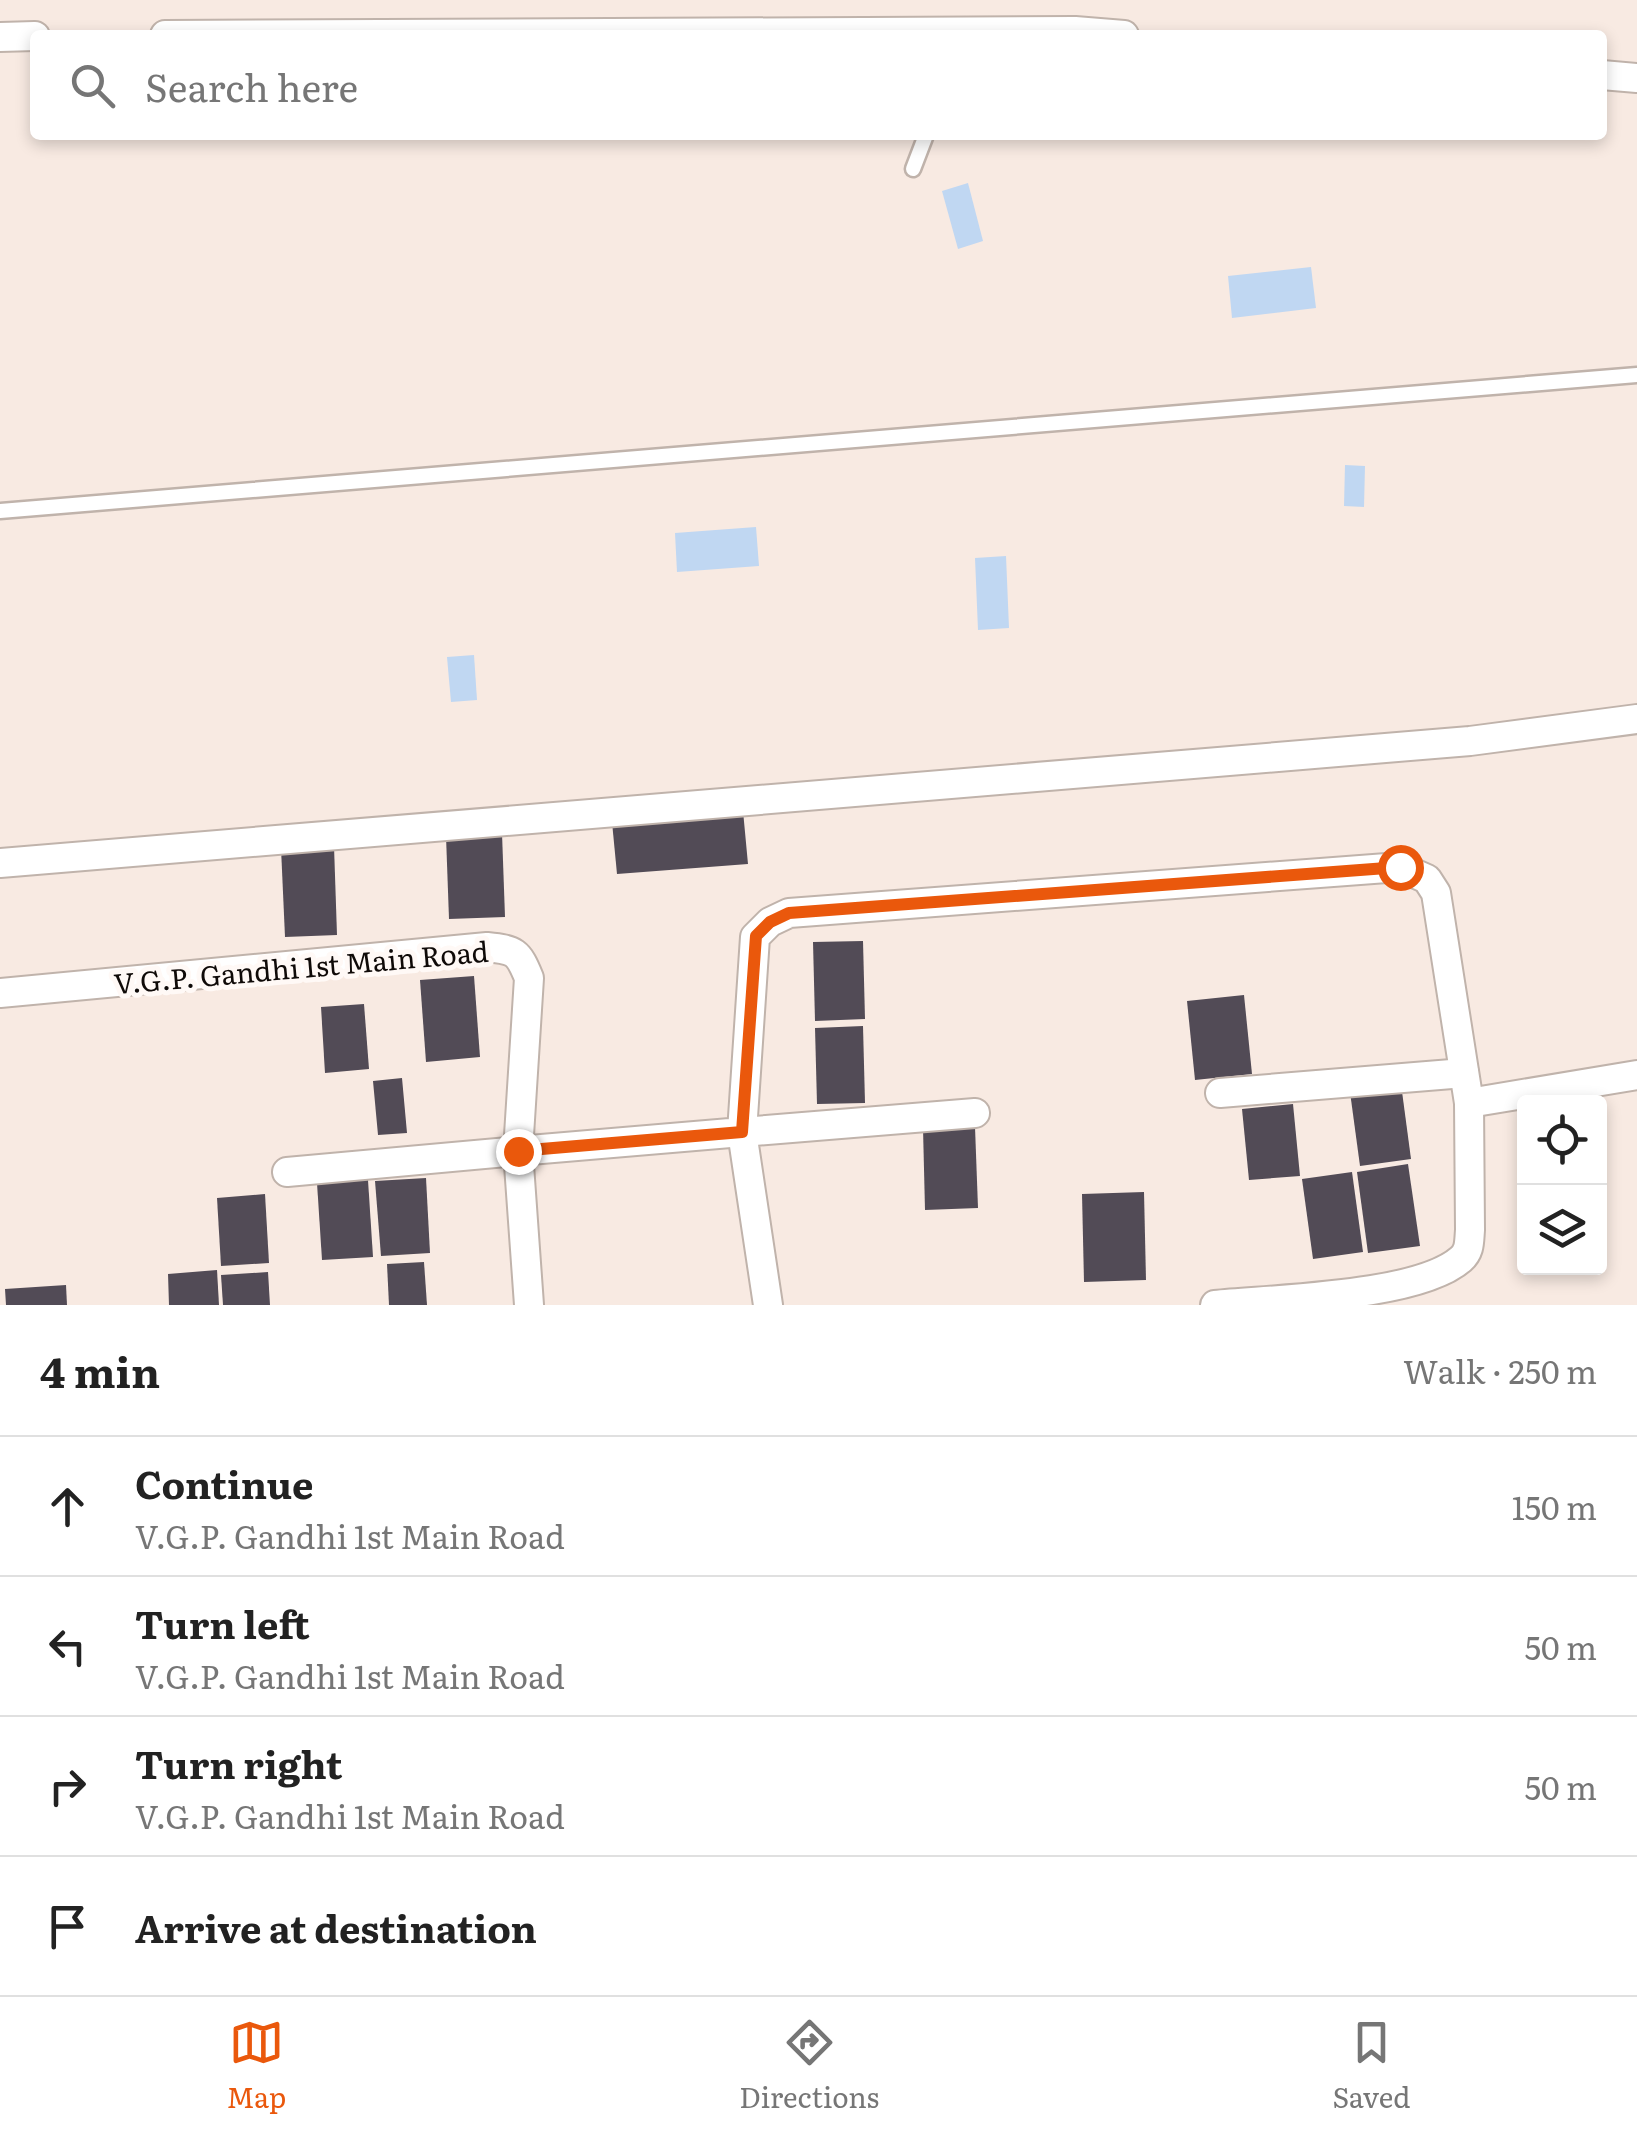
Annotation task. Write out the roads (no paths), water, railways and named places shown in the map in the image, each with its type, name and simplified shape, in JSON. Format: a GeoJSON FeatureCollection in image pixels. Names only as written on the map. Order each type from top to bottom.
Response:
{"type":"FeatureCollection","features":[{"type":"Feature","properties":{"kind":"street"},"geometry":{"type":"LineString","coordinates":[[0,37],[30,36]]}},
{"type":"Feature","properties":{"kind":"street"},"geometry":{"type":"LineString","coordinates":[[1607,75],[1637,78]]}},
{"type":"Feature","properties":{"kind":"street"},"geometry":{"type":"LineString","coordinates":[[0,864],[1470,740],[1637,718]]}},
{"type":"Feature","properties":{"kind":"street"},"geometry":{"type":"LineString","coordinates":[[768,1305],[742,1132],[756,936],[770,922],[789,913],[1400,867],[1427,878],[1436,893],[1469,1102],[1469,1248],[1442,1271],[1399,1287],[1214,1305]]}},
{"type":"Feature","properties":{"kind":"street","name":"V.G.P. Gandhi 1st Main Road"},"geometry":{"type":"LineString","coordinates":[[0,994],[486,946],[508,949],[520,956],[529,978],[518,1151]]}},
{"type":"Feature","properties":{"kind":"street"},"geometry":{"type":"LineString","coordinates":[[1220,1093],[1464,1072]]}},
{"type":"Feature","properties":{"kind":"street"},"geometry":{"type":"LineString","coordinates":[[1469,1102],[1637,1075]]}},
{"type":"Feature","properties":{"kind":"street"},"geometry":{"type":"LineString","coordinates":[[287,1172],[975,1113]]}},
{"type":"Feature","properties":{"kind":"street"},"geometry":{"type":"LineString","coordinates":[[518,1151],[528,1305]]}},
{"type":"Feature","properties":{"kind":"lane"},"geometry":{"type":"LineString","coordinates":[[913,169],[924,140]]}},
{"type":"Feature","properties":{"kind":"lane"},"geometry":{"type":"LineString","coordinates":[[0,511],[1637,374]]}},
{"type":"Feature","properties":{"kind":"water"},"geometry":{"type":"Polygon","coordinates":[[[968,183],[983,241],[958,249],[942,191],[968,183]]]}},
{"type":"Feature","properties":{"kind":"water"},"geometry":{"type":"Polygon","coordinates":[[[1311,267],[1316,308],[1232,318],[1228,276],[1311,267]]]}},
{"type":"Feature","properties":{"kind":"water"},"geometry":{"type":"Polygon","coordinates":[[[1345,465],[1365,466],[1364,507],[1344,506],[1345,465]]]}},
{"type":"Feature","properties":{"kind":"water"},"geometry":{"type":"Polygon","coordinates":[[[756,527],[759,566],[677,572],[675,533],[756,527]]]}},
{"type":"Feature","properties":{"kind":"water"},"geometry":{"type":"Polygon","coordinates":[[[1006,556],[1009,628],[978,630],[975,558],[1006,556]]]}},
{"type":"Feature","properties":{"kind":"water"},"geometry":{"type":"Polygon","coordinates":[[[474,655],[477,700],[451,702],[447,657],[474,655]]]}}]}
